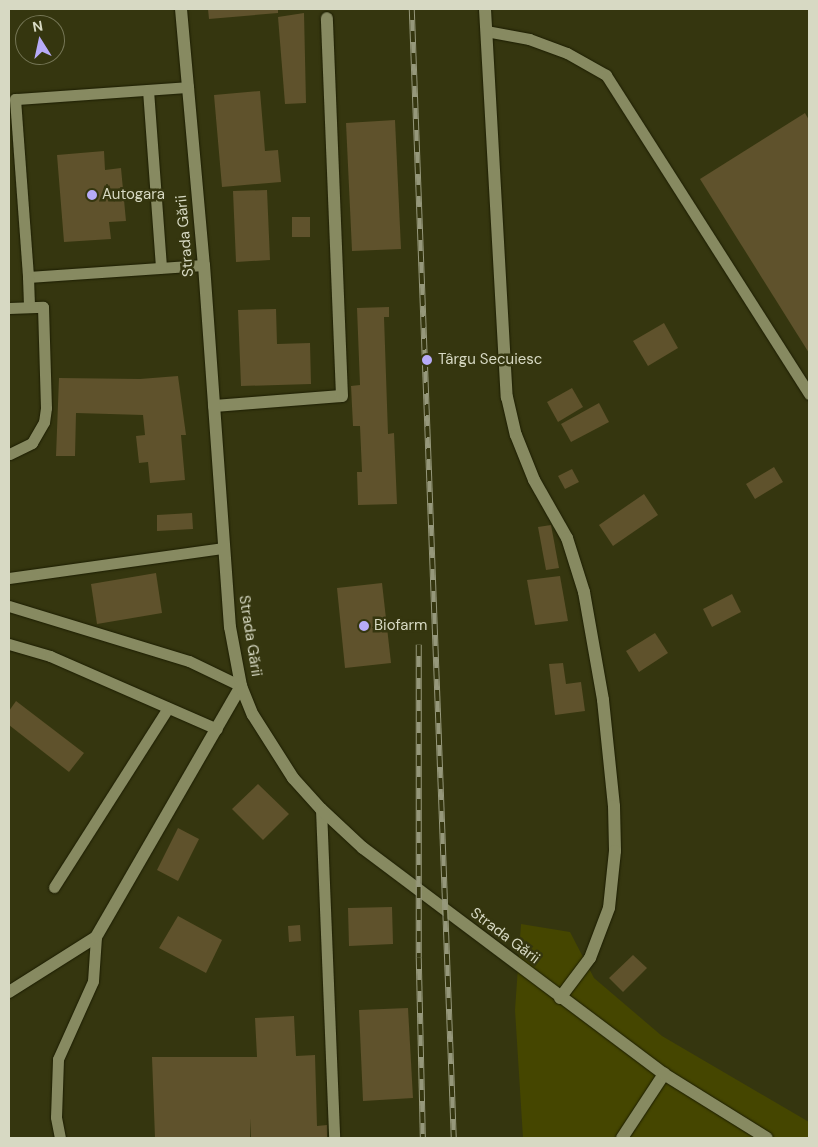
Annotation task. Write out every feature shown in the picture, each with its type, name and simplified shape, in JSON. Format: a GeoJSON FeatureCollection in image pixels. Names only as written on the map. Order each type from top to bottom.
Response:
{"type":"FeatureCollection","features":[{"type":"Feature","properties":{"kind":"street","name":"Strada Gării"},"geometry":{"type":"LineString","coordinates":[[181,9],[204,265],[222,548],[230,627],[241,686],[271,746],[321,809],[363,848],[560,998],[664,1074],[767,1138]]}},
{"type":"Feature","properties":{"kind":"street"},"geometry":{"type":"LineString","coordinates":[[485,9],[507,397],[516,435],[534,480],[566,538],[584,592],[603,700],[614,806],[615,851],[609,908],[590,958],[560,998]]}},
{"type":"Feature","properties":{"kind":"street"},"geometry":{"type":"LineString","coordinates":[[214,406],[342,396],[327,13]]}},
{"type":"Feature","properties":{"kind":"street"},"geometry":{"type":"LineString","coordinates":[[9,992],[96,937],[218,729],[241,686]]}},
{"type":"Feature","properties":{"kind":"street"},"geometry":{"type":"LineString","coordinates":[[622,1138],[664,1074]]}},
{"type":"Feature","properties":{"kind":"lane"},"geometry":{"type":"LineString","coordinates":[[486,31],[529,39],[567,53],[606,75],[809,394]]}},
{"type":"Feature","properties":{"kind":"lane"},"geometry":{"type":"LineString","coordinates":[[29,308],[15,99],[188,87]]}},
{"type":"Feature","properties":{"kind":"lane"},"geometry":{"type":"LineString","coordinates":[[148,90],[161,268]]}},
{"type":"Feature","properties":{"kind":"lane"},"geometry":{"type":"LineString","coordinates":[[28,277],[204,265]]}},
{"type":"Feature","properties":{"kind":"lane"},"geometry":{"type":"LineString","coordinates":[[9,308],[43,307],[46,408],[44,422],[32,443],[9,454]]}},
{"type":"Feature","properties":{"kind":"lane"},"geometry":{"type":"LineString","coordinates":[[9,578],[222,548]]}},
{"type":"Feature","properties":{"kind":"lane"},"geometry":{"type":"LineString","coordinates":[[9,606],[189,661],[241,686]]}},
{"type":"Feature","properties":{"kind":"lane"},"geometry":{"type":"LineString","coordinates":[[9,644],[50,656],[218,729]]}},
{"type":"Feature","properties":{"kind":"lane"},"geometry":{"type":"LineString","coordinates":[[54,887],[168,708]]}},
{"type":"Feature","properties":{"kind":"lane"},"geometry":{"type":"LineString","coordinates":[[321,809],[334,1138]]}},
{"type":"Feature","properties":{"kind":"lane"},"geometry":{"type":"LineString","coordinates":[[60,1138],[56,1118],[58,1059],[94,981],[96,937]]}},
{"type":"Feature","properties":{"kind":"shaded area"},"geometry":{"type":"Polygon","coordinates":[[[521,924],[570,932],[594,978],[662,1036],[809,1122],[809,1138],[523,1138],[515,1010],[521,924]]]}},
{"type":"Feature","properties":{"kind":"building"},"geometry":{"type":"Polygon","coordinates":[[[208,9],[278,9],[278,13],[209,19],[208,9]]]}},
{"type":"Feature","properties":{"kind":"building"},"geometry":{"type":"Polygon","coordinates":[[[304,13],[306,103],[285,104],[278,17],[304,13]]]}},
{"type":"Feature","properties":{"kind":"building"},"geometry":{"type":"Polygon","coordinates":[[[260,91],[265,151],[278,150],[281,182],[222,187],[214,95],[260,91]]]}},
{"type":"Feature","properties":{"kind":"building"},"geometry":{"type":"Polygon","coordinates":[[[805,113],[809,120],[809,353],[700,179],[805,113]]]}},
{"type":"Feature","properties":{"kind":"building"},"geometry":{"type":"Polygon","coordinates":[[[395,120],[401,249],[352,251],[346,123],[395,120]]]}},
{"type":"Feature","properties":{"kind":"building","name":"Autogara"},"geometry":{"type":"Polygon","coordinates":[[[104,151],[105,170],[121,168],[126,221],[109,222],[111,239],[64,242],[57,155],[104,151]]]}},
{"type":"Feature","properties":{"kind":"building"},"geometry":{"type":"Polygon","coordinates":[[[267,190],[270,260],[236,262],[233,191],[267,190]]]}},
{"type":"Feature","properties":{"kind":"building"},"geometry":{"type":"Polygon","coordinates":[[[292,217],[310,217],[310,237],[292,237],[292,217]]]}},
{"type":"Feature","properties":{"kind":"building"},"geometry":{"type":"Polygon","coordinates":[[[389,307],[389,317],[384,317],[388,434],[394,433],[397,504],[358,505],[357,472],[362,472],[360,426],[353,426],[351,386],[360,385],[357,308],[389,307]]]}},
{"type":"Feature","properties":{"kind":"building"},"geometry":{"type":"Polygon","coordinates":[[[276,309],[277,344],[310,343],[311,384],[241,386],[238,310],[276,309]]]}},
{"type":"Feature","properties":{"kind":"building"},"geometry":{"type":"Polygon","coordinates":[[[664,323],[678,348],[648,366],[633,341],[664,323]]]}},
{"type":"Feature","properties":{"kind":"building"},"geometry":{"type":"Polygon","coordinates":[[[178,376],[186,435],[181,435],[185,480],[150,483],[148,462],[139,463],[136,436],[145,435],[143,415],[76,413],[75,456],[56,456],[59,378],[140,379],[178,376]]]}},
{"type":"Feature","properties":{"kind":"building"},"geometry":{"type":"Polygon","coordinates":[[[572,388],[583,407],[558,422],[547,402],[572,388]]]}},
{"type":"Feature","properties":{"kind":"building"},"geometry":{"type":"Polygon","coordinates":[[[599,403],[609,422],[571,442],[561,424],[599,403]]]}},
{"type":"Feature","properties":{"kind":"building"},"geometry":{"type":"Polygon","coordinates":[[[774,467],[783,482],[755,499],[746,484],[774,467]]]}},
{"type":"Feature","properties":{"kind":"building"},"geometry":{"type":"Polygon","coordinates":[[[572,469],[579,482],[565,489],[558,476],[572,469]]]}},
{"type":"Feature","properties":{"kind":"building"},"geometry":{"type":"Polygon","coordinates":[[[644,494],[658,515],[613,546],[599,525],[644,494]]]}},
{"type":"Feature","properties":{"kind":"building"},"geometry":{"type":"Polygon","coordinates":[[[192,513],[193,529],[157,531],[157,515],[192,513]]]}},
{"type":"Feature","properties":{"kind":"building"},"geometry":{"type":"Polygon","coordinates":[[[551,525],[559,568],[546,570],[538,527],[551,525]]]}},
{"type":"Feature","properties":{"kind":"building"},"geometry":{"type":"Polygon","coordinates":[[[156,573],[162,613],[97,624],[91,584],[156,573]]]}},
{"type":"Feature","properties":{"kind":"building"},"geometry":{"type":"Polygon","coordinates":[[[560,576],[568,621],[535,625],[527,580],[560,576]]]}},
{"type":"Feature","properties":{"kind":"building","name":"Biofarm"},"geometry":{"type":"Polygon","coordinates":[[[382,583],[391,663],[345,668],[337,588],[382,583]]]}},
{"type":"Feature","properties":{"kind":"building"},"geometry":{"type":"Polygon","coordinates":[[[732,594],[741,612],[712,627],[703,609],[732,594]]]}},
{"type":"Feature","properties":{"kind":"building"},"geometry":{"type":"Polygon","coordinates":[[[655,633],[668,653],[639,672],[626,651],[655,633]]]}},
{"type":"Feature","properties":{"kind":"building"},"geometry":{"type":"Polygon","coordinates":[[[563,663],[566,684],[581,682],[585,711],[555,715],[549,664],[563,663]]]}},
{"type":"Feature","properties":{"kind":"building"},"geometry":{"type":"Polygon","coordinates":[[[16,701],[84,753],[69,772],[9,725],[9,711],[16,701]]]}},
{"type":"Feature","properties":{"kind":"building"},"geometry":{"type":"Polygon","coordinates":[[[258,784],[289,814],[263,840],[232,809],[258,784]]]}},
{"type":"Feature","properties":{"kind":"building"},"geometry":{"type":"Polygon","coordinates":[[[178,828],[199,839],[178,881],[157,870],[178,828]]]}},
{"type":"Feature","properties":{"kind":"building"},"geometry":{"type":"Polygon","coordinates":[[[392,907],[393,944],[349,946],[348,908],[392,907]]]}},
{"type":"Feature","properties":{"kind":"building"},"geometry":{"type":"Polygon","coordinates":[[[178,916],[222,940],[206,973],[159,948],[178,916]]]}},
{"type":"Feature","properties":{"kind":"building"},"geometry":{"type":"Polygon","coordinates":[[[300,925],[301,941],[289,942],[288,926],[300,925]]]}},
{"type":"Feature","properties":{"kind":"building"},"geometry":{"type":"Polygon","coordinates":[[[633,955],[647,968],[623,992],[609,978],[633,955]]]}},
{"type":"Feature","properties":{"kind":"building"},"geometry":{"type":"Polygon","coordinates":[[[408,1008],[413,1098],[363,1101],[359,1010],[408,1008]]]}},
{"type":"Feature","properties":{"kind":"building"},"geometry":{"type":"Polygon","coordinates":[[[294,1016],[296,1056],[315,1055],[317,1126],[327,1125],[327,1138],[251,1138],[250,1118],[250,1138],[155,1138],[152,1057],[257,1057],[255,1018],[294,1016]]]}},
{"type":"Feature","properties":{"kind":"railway"},"geometry":{"type":"LineString","coordinates":[[412,9],[454,1138]]}},
{"type":"Feature","properties":{"kind":"railway"},"geometry":{"type":"LineString","coordinates":[[419,645],[419,958],[423,1138]]}},
{"type":"Feature","properties":{"kind":"place","name":"Autogara"},"geometry":{"type":"Point","coordinates":[92,195]}},
{"type":"Feature","properties":{"kind":"place","name":"Târgu Secuiesc"},"geometry":{"type":"Point","coordinates":[427,360]}},
{"type":"Feature","properties":{"kind":"place","name":"Biofarm"},"geometry":{"type":"Point","coordinates":[364,626]}}]}
